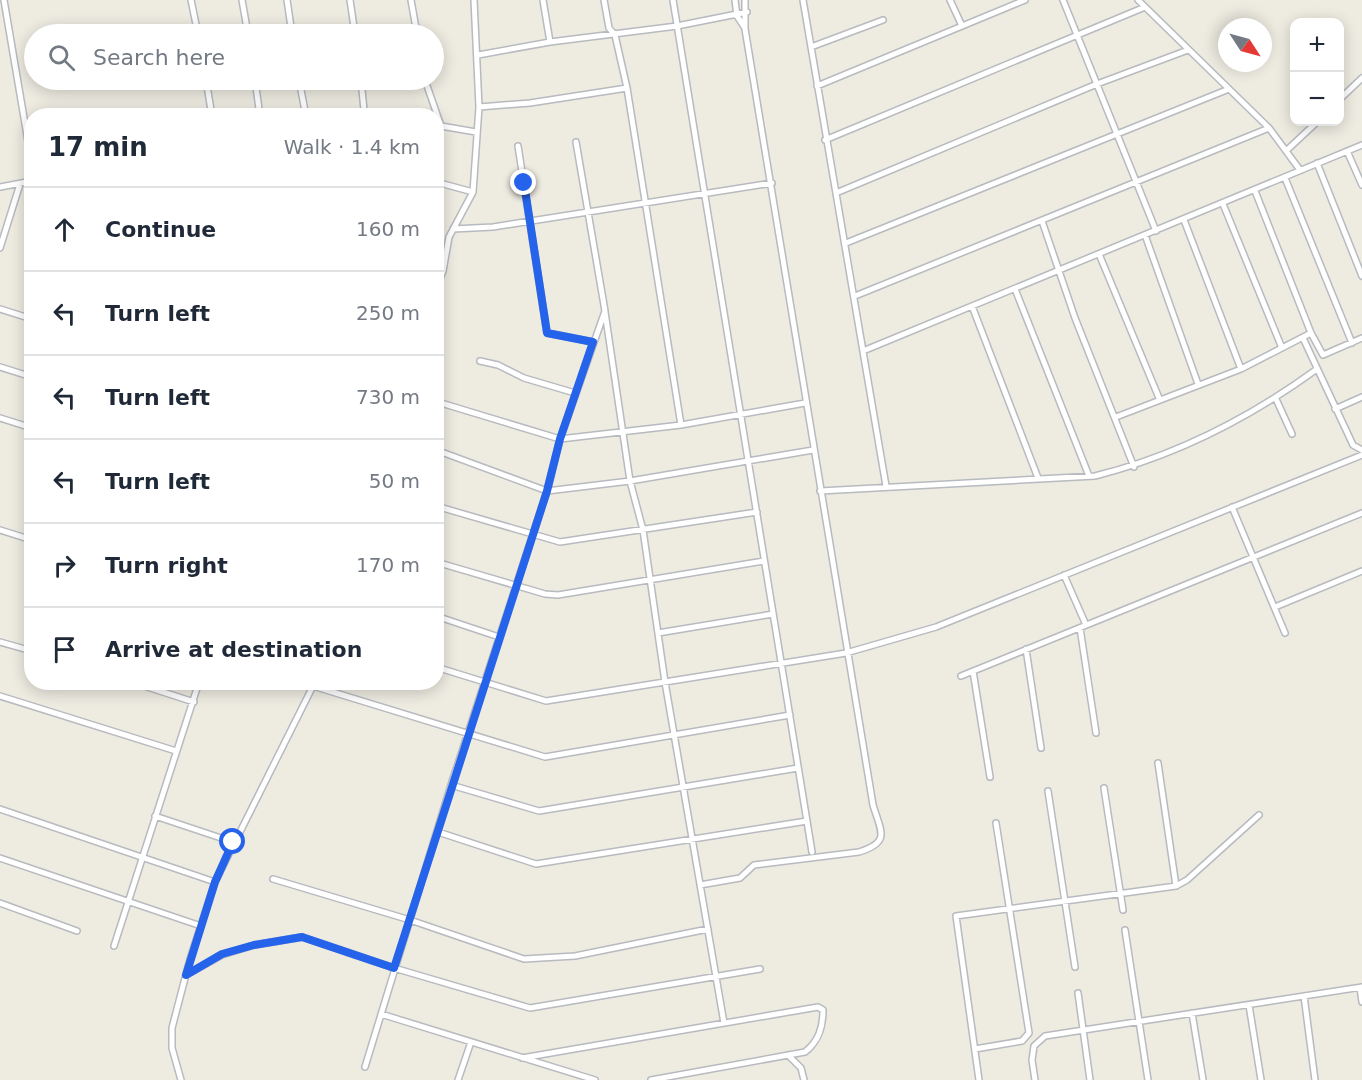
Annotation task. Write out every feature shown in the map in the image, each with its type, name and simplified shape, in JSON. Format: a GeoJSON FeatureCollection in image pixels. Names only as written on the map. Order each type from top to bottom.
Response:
{"type":"FeatureCollection","features":[{"type":"Feature","properties":{"kind":"street"},"geometry":{"type":"LineString","coordinates":[[4,0],[24,118]]}},
{"type":"Feature","properties":{"kind":"street"},"geometry":{"type":"LineString","coordinates":[[191,0],[196,24]]}},
{"type":"Feature","properties":{"kind":"street"},"geometry":{"type":"LineString","coordinates":[[242,0],[246,24]]}},
{"type":"Feature","properties":{"kind":"street"},"geometry":{"type":"LineString","coordinates":[[287,0],[291,24]]}},
{"type":"Feature","properties":{"kind":"street"},"geometry":{"type":"LineString","coordinates":[[350,0],[354,24]]}},
{"type":"Feature","properties":{"kind":"street"},"geometry":{"type":"LineString","coordinates":[[411,0],[415,24]]}},
{"type":"Feature","properties":{"kind":"street"},"geometry":{"type":"LineString","coordinates":[[444,259],[449,237],[473,192],[479,107],[474,0]]}},
{"type":"Feature","properties":{"kind":"street"},"geometry":{"type":"LineString","coordinates":[[543,0],[550,42]]}},
{"type":"Feature","properties":{"kind":"street"},"geometry":{"type":"LineString","coordinates":[[604,0],[609,28],[615,35],[627,88],[681,424]]}},
{"type":"Feature","properties":{"kind":"street"},"geometry":{"type":"LineString","coordinates":[[673,0],[812,852]]}},
{"type":"Feature","properties":{"kind":"street"},"geometry":{"type":"LineString","coordinates":[[735,0],[737,16],[745,29]]}},
{"type":"Feature","properties":{"kind":"street"},"geometry":{"type":"LineString","coordinates":[[700,885],[740,878],[754,865],[838,857],[875,847],[880,842],[882,834],[873,805],[846,653],[772,183],[745,29],[747,12],[745,0]]}},
{"type":"Feature","properties":{"kind":"street"},"geometry":{"type":"LineString","coordinates":[[803,0],[825,140],[846,243],[886,486]]}},
{"type":"Feature","properties":{"kind":"street"},"geometry":{"type":"LineString","coordinates":[[950,0],[962,26]]}},
{"type":"Feature","properties":{"kind":"street"},"geometry":{"type":"LineString","coordinates":[[817,86],[1025,0]]}},
{"type":"Feature","properties":{"kind":"street"},"geometry":{"type":"LineString","coordinates":[[1063,0],[1079,34],[1156,231]]}},
{"type":"Feature","properties":{"kind":"street"},"geometry":{"type":"LineString","coordinates":[[1138,0],[1269,128],[1300,170]]}},
{"type":"Feature","properties":{"kind":"street"},"geometry":{"type":"LineString","coordinates":[[825,140],[1145,7]]}},
{"type":"Feature","properties":{"kind":"street"},"geometry":{"type":"LineString","coordinates":[[478,54],[550,42],[677,26],[737,16],[747,12]]}},
{"type":"Feature","properties":{"kind":"street"},"geometry":{"type":"LineString","coordinates":[[811,48],[883,20]]}},
{"type":"Feature","properties":{"kind":"street"},"geometry":{"type":"LineString","coordinates":[[836,193],[1097,84],[1188,50]]}},
{"type":"Feature","properties":{"kind":"street"},"geometry":{"type":"LineString","coordinates":[[1344,95],[1362,78]]}},
{"type":"Feature","properties":{"kind":"street"},"geometry":{"type":"LineString","coordinates":[[479,107],[530,103],[627,88]]}},
{"type":"Feature","properties":{"kind":"street"},"geometry":{"type":"LineString","coordinates":[[846,243],[1229,89]]}},
{"type":"Feature","properties":{"kind":"street"},"geometry":{"type":"LineString","coordinates":[[208,90],[211,108]]}},
{"type":"Feature","properties":{"kind":"street"},"geometry":{"type":"LineString","coordinates":[[256,90],[259,108]]}},
{"type":"Feature","properties":{"kind":"street"},"geometry":{"type":"LineString","coordinates":[[301,90],[304,108]]}},
{"type":"Feature","properties":{"kind":"street"},"geometry":{"type":"LineString","coordinates":[[362,90],[364,108]]}},
{"type":"Feature","properties":{"kind":"street"},"geometry":{"type":"LineString","coordinates":[[428,90],[435,108]]}},
{"type":"Feature","properties":{"kind":"street"},"geometry":{"type":"LineString","coordinates":[[1287,150],[1313,126]]}},
{"type":"Feature","properties":{"kind":"street"},"geometry":{"type":"LineString","coordinates":[[444,127],[476,132]]}},
{"type":"Feature","properties":{"kind":"street"},"geometry":{"type":"LineString","coordinates":[[855,296],[1269,128]]}},
{"type":"Feature","properties":{"kind":"street"},"geometry":{"type":"LineString","coordinates":[[576,142],[586,212],[605,311],[630,481],[643,530],[665,682],[724,1023]]}},
{"type":"Feature","properties":{"kind":"street"},"geometry":{"type":"LineString","coordinates":[[518,146],[547,333],[593,342]]}},
{"type":"Feature","properties":{"kind":"street"},"geometry":{"type":"LineString","coordinates":[[863,351],[1362,146]]}},
{"type":"Feature","properties":{"kind":"street"},"geometry":{"type":"LineString","coordinates":[[1347,151],[1362,184]]}},
{"type":"Feature","properties":{"kind":"street"},"geometry":{"type":"LineString","coordinates":[[1317,163],[1362,276]]}},
{"type":"Feature","properties":{"kind":"street"},"geometry":{"type":"LineString","coordinates":[[1285,178],[1352,343]]}},
{"type":"Feature","properties":{"kind":"street"},"geometry":{"type":"LineString","coordinates":[[0,187],[24,183]]}},
{"type":"Feature","properties":{"kind":"street"},"geometry":{"type":"LineString","coordinates":[[453,229],[493,227],[772,183]]}},
{"type":"Feature","properties":{"kind":"street"},"geometry":{"type":"LineString","coordinates":[[0,248],[20,184]]}},
{"type":"Feature","properties":{"kind":"street"},"geometry":{"type":"LineString","coordinates":[[444,184],[473,192]]}},
{"type":"Feature","properties":{"kind":"street"},"geometry":{"type":"LineString","coordinates":[[1255,191],[1311,333],[1323,355],[1362,338]]}},
{"type":"Feature","properties":{"kind":"street"},"geometry":{"type":"LineString","coordinates":[[1223,204],[1282,348]]}},
{"type":"Feature","properties":{"kind":"street"},"geometry":{"type":"LineString","coordinates":[[1184,220],[1241,369]]}},
{"type":"Feature","properties":{"kind":"street"},"geometry":{"type":"LineString","coordinates":[[1042,221],[1075,318],[1134,467]]}},
{"type":"Feature","properties":{"kind":"street"},"geometry":{"type":"LineString","coordinates":[[1145,235],[1198,384]]}},
{"type":"Feature","properties":{"kind":"street"},"geometry":{"type":"LineString","coordinates":[[1099,254],[1159,398]]}},
{"type":"Feature","properties":{"kind":"street"},"geometry":{"type":"LineString","coordinates":[[1014,289],[1038,341],[1089,476]]}},
{"type":"Feature","properties":{"kind":"street"},"geometry":{"type":"LineString","coordinates":[[972,306],[1038,478]]}},
{"type":"Feature","properties":{"kind":"street"},"geometry":{"type":"LineString","coordinates":[[0,309],[24,316]]}},
{"type":"Feature","properties":{"kind":"street"},"geometry":{"type":"LineString","coordinates":[[365,1067],[394,968],[547,491],[560,439],[605,311]]}},
{"type":"Feature","properties":{"kind":"street"},"geometry":{"type":"LineString","coordinates":[[1116,417],[1159,398],[1241,369],[1311,333]]}},
{"type":"Feature","properties":{"kind":"street"},"geometry":{"type":"LineString","coordinates":[[1303,338],[1353,445],[1362,450]]}},
{"type":"Feature","properties":{"kind":"street"},"geometry":{"type":"LineString","coordinates":[[480,361],[498,365],[524,378],[576,393]]}},
{"type":"Feature","properties":{"kind":"street"},"geometry":{"type":"LineString","coordinates":[[0,367],[24,374]]}},
{"type":"Feature","properties":{"kind":"street"},"geometry":{"type":"LineString","coordinates":[[820,491],[1089,476],[1134,467],[1200,439],[1276,399],[1317,369]]}},
{"type":"Feature","properties":{"kind":"street"},"geometry":{"type":"LineString","coordinates":[[1335,409],[1362,397]]}},
{"type":"Feature","properties":{"kind":"street"},"geometry":{"type":"LineString","coordinates":[[1276,399],[1292,434]]}},
{"type":"Feature","properties":{"kind":"street"},"geometry":{"type":"LineString","coordinates":[[444,404],[560,439],[623,433],[805,403]]}},
{"type":"Feature","properties":{"kind":"street"},"geometry":{"type":"LineString","coordinates":[[0,418],[24,426]]}},
{"type":"Feature","properties":{"kind":"street"},"geometry":{"type":"LineString","coordinates":[[444,453],[547,491],[630,481],[813,450]]}},
{"type":"Feature","properties":{"kind":"street"},"geometry":{"type":"LineString","coordinates":[[444,669],[546,701],[846,653],[936,627],[1362,454]]}},
{"type":"Feature","properties":{"kind":"street"},"geometry":{"type":"LineString","coordinates":[[1232,507],[1285,633]]}},
{"type":"Feature","properties":{"kind":"street"},"geometry":{"type":"LineString","coordinates":[[444,508],[560,542],[573,542],[757,512]]}},
{"type":"Feature","properties":{"kind":"street"},"geometry":{"type":"LineString","coordinates":[[961,676],[1362,513]]}},
{"type":"Feature","properties":{"kind":"street"},"geometry":{"type":"LineString","coordinates":[[0,530],[24,538]]}},
{"type":"Feature","properties":{"kind":"street"},"geometry":{"type":"LineString","coordinates":[[444,564],[515,586],[558,595],[764,561]]}},
{"type":"Feature","properties":{"kind":"street"},"geometry":{"type":"LineString","coordinates":[[1275,607],[1362,571]]}},
{"type":"Feature","properties":{"kind":"street"},"geometry":{"type":"LineString","coordinates":[[1064,575],[1083,626],[1096,733]]}},
{"type":"Feature","properties":{"kind":"street"},"geometry":{"type":"LineString","coordinates":[[658,633],[773,614]]}},
{"type":"Feature","properties":{"kind":"street"},"geometry":{"type":"LineString","coordinates":[[444,619],[499,637]]}},
{"type":"Feature","properties":{"kind":"street"},"geometry":{"type":"LineString","coordinates":[[0,642],[24,649]]}},
{"type":"Feature","properties":{"kind":"street"},"geometry":{"type":"LineString","coordinates":[[1026,649],[1041,748]]}},
{"type":"Feature","properties":{"kind":"street"},"geometry":{"type":"LineString","coordinates":[[973,671],[990,777]]}},
{"type":"Feature","properties":{"kind":"street"},"geometry":{"type":"LineString","coordinates":[[157,690],[194,702]]}},
{"type":"Feature","properties":{"kind":"street"},"geometry":{"type":"LineString","coordinates":[[114,946],[197,690]]}},
{"type":"Feature","properties":{"kind":"street"},"geometry":{"type":"LineString","coordinates":[[181,1080],[172,1048],[172,1028],[215,882],[311,690]]}},
{"type":"Feature","properties":{"kind":"street"},"geometry":{"type":"LineString","coordinates":[[333,690],[545,757],[790,715]]}},
{"type":"Feature","properties":{"kind":"street"},"geometry":{"type":"LineString","coordinates":[[0,696],[176,751]]}},
{"type":"Feature","properties":{"kind":"street"},"geometry":{"type":"LineString","coordinates":[[1158,763],[1176,886]]}},
{"type":"Feature","properties":{"kind":"street"},"geometry":{"type":"LineString","coordinates":[[452,785],[539,811],[798,768]]}},
{"type":"Feature","properties":{"kind":"street"},"geometry":{"type":"LineString","coordinates":[[1104,788],[1122,910]]}},
{"type":"Feature","properties":{"kind":"street"},"geometry":{"type":"LineString","coordinates":[[1048,791],[1075,967]]}},
{"type":"Feature","properties":{"kind":"street"},"geometry":{"type":"LineString","coordinates":[[0,809],[215,882]]}},
{"type":"Feature","properties":{"kind":"street"},"geometry":{"type":"LineString","coordinates":[[979,1080],[956,916],[1176,886],[1187,880],[1259,815]]}},
{"type":"Feature","properties":{"kind":"street"},"geometry":{"type":"LineString","coordinates":[[155,816],[233,842]]}},
{"type":"Feature","properties":{"kind":"street"},"geometry":{"type":"LineString","coordinates":[[438,832],[536,864],[807,821]]}},
{"type":"Feature","properties":{"kind":"street"},"geometry":{"type":"LineString","coordinates":[[975,1049],[1022,1041],[1029,1033],[996,823]]}},
{"type":"Feature","properties":{"kind":"street"},"geometry":{"type":"LineString","coordinates":[[0,858],[201,926]]}},
{"type":"Feature","properties":{"kind":"street"},"geometry":{"type":"LineString","coordinates":[[273,879],[410,920],[524,959],[575,956],[708,929]]}},
{"type":"Feature","properties":{"kind":"street"},"geometry":{"type":"LineString","coordinates":[[0,903],[77,931]]}},
{"type":"Feature","properties":{"kind":"street"},"geometry":{"type":"LineString","coordinates":[[1125,930],[1148,1080]]}},
{"type":"Feature","properties":{"kind":"street"},"geometry":{"type":"LineString","coordinates":[[186,975],[222,954],[254,945],[302,937],[394,968],[530,1008],[760,969]]}},
{"type":"Feature","properties":{"kind":"street"},"geometry":{"type":"LineString","coordinates":[[1035,1080],[1032,1060],[1034,1046],[1045,1036],[1361,988],[1362,1002]]}},
{"type":"Feature","properties":{"kind":"street"},"geometry":{"type":"LineString","coordinates":[[1078,993],[1090,1080]]}},
{"type":"Feature","properties":{"kind":"street"},"geometry":{"type":"LineString","coordinates":[[1304,996],[1315,1080]]}},
{"type":"Feature","properties":{"kind":"street"},"geometry":{"type":"LineString","coordinates":[[1249,1005],[1261,1080]]}},
{"type":"Feature","properties":{"kind":"street"},"geometry":{"type":"LineString","coordinates":[[522,1058],[818,1007],[823,1010],[823,1022],[818,1039],[805,1052],[651,1080]]}},
{"type":"Feature","properties":{"kind":"street"},"geometry":{"type":"LineString","coordinates":[[1192,1013],[1203,1080]]}},
{"type":"Feature","properties":{"kind":"street"},"geometry":{"type":"LineString","coordinates":[[381,1014],[595,1080]]}},
{"type":"Feature","properties":{"kind":"street"},"geometry":{"type":"LineString","coordinates":[[458,1080],[471,1042]]}},
{"type":"Feature","properties":{"kind":"street"},"geometry":{"type":"LineString","coordinates":[[788,1055],[801,1068],[804,1080]]}},
{"type":"Feature","properties":{"kind":"route"},"geometry":{"type":"LineString","coordinates":[[233,842],[215,882],[186,975],[222,954],[254,945],[302,937],[394,968],[547,491],[560,439],[593,342],[547,333],[524,183]]}}]}
